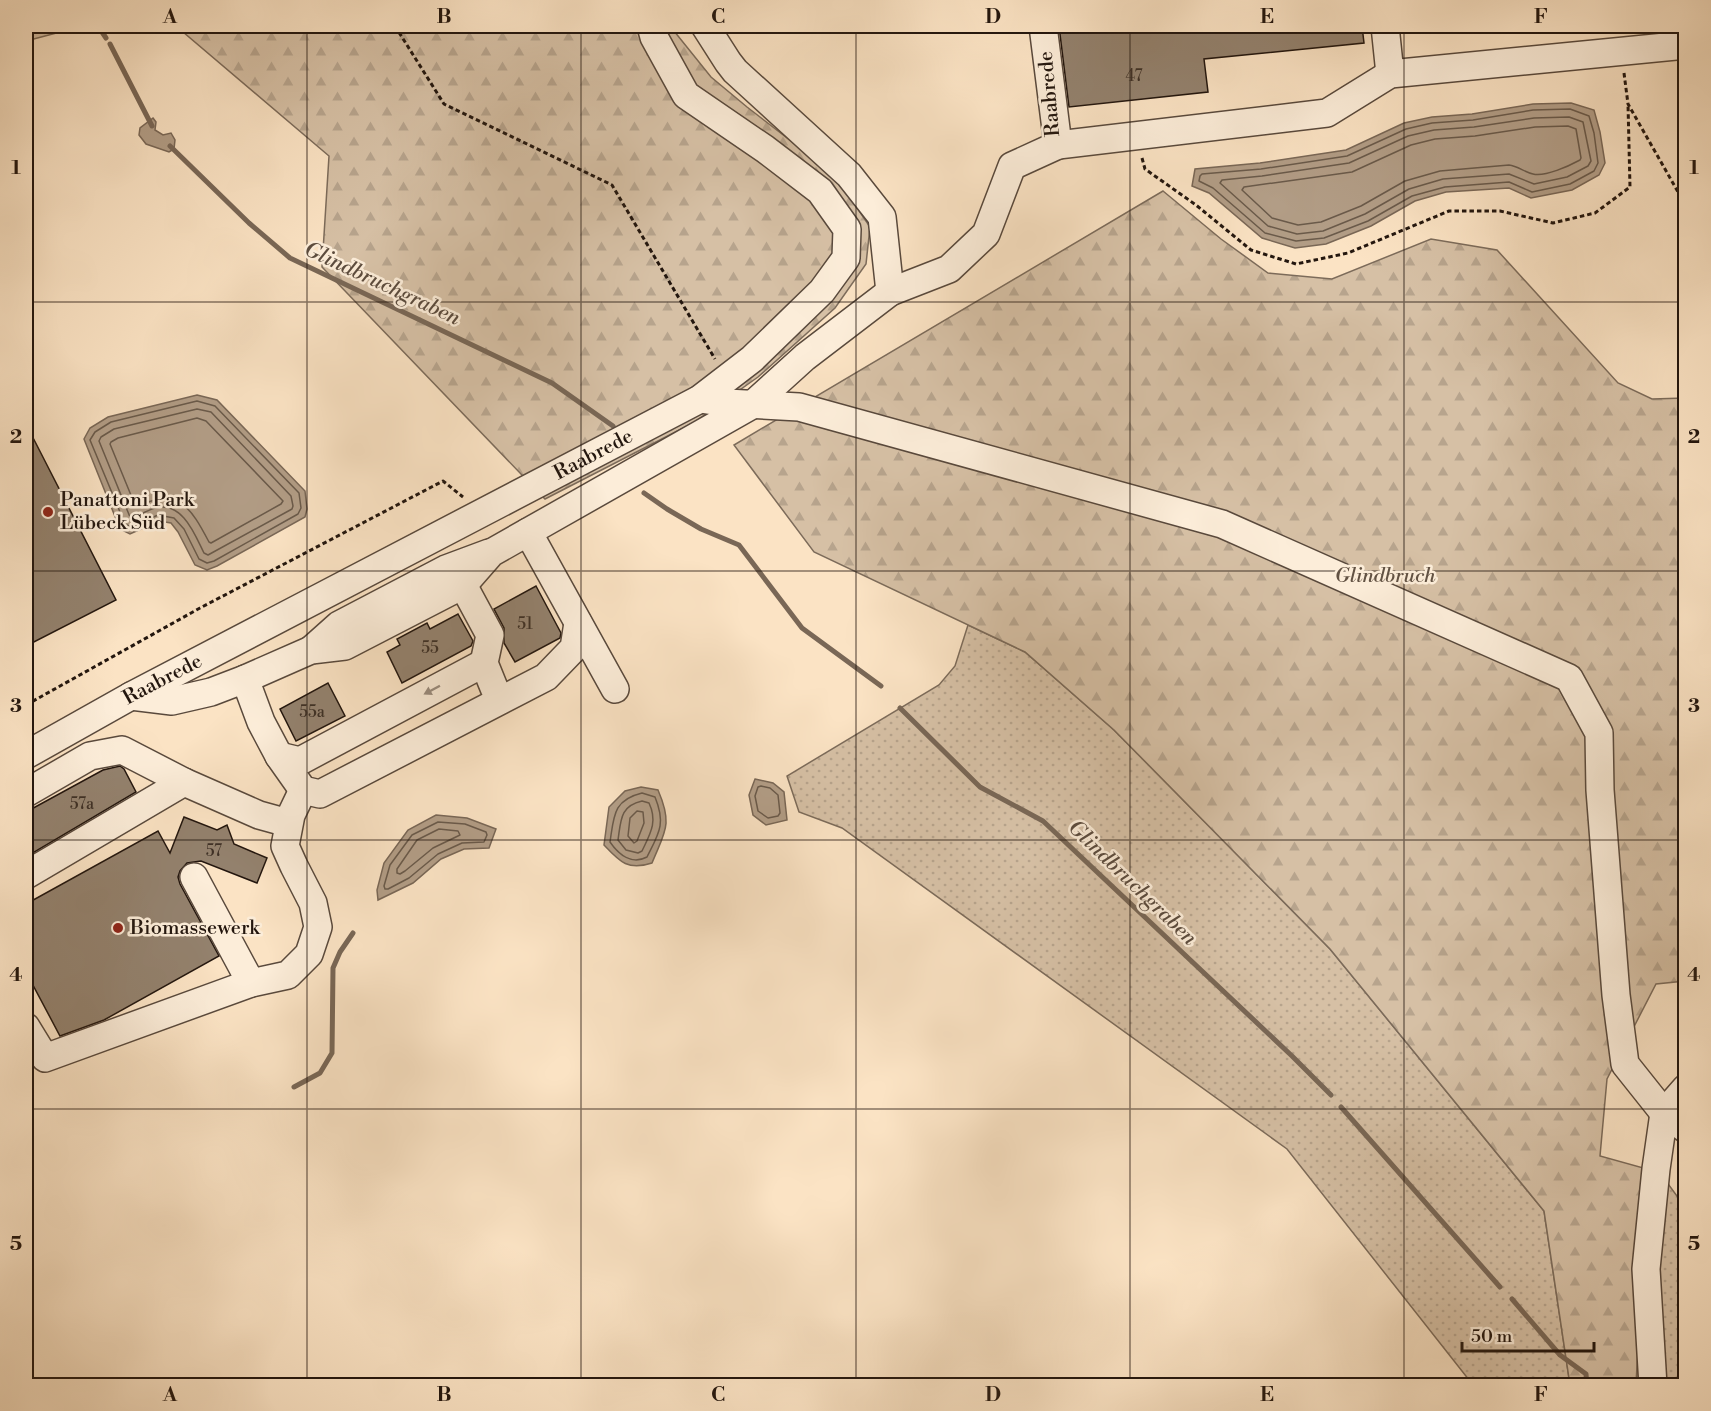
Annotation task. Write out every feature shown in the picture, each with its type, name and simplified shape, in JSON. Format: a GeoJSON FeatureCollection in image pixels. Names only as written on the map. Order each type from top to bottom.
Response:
{"type":"FeatureCollection","features":[{"type":"Feature","properties":{"kind":"street","name":"Raabrede"},"geometry":{"type":"LineString","coordinates":[[26,755],[131,696],[700,399],[752,359],[822,291],[846,258],[847,229],[820,191],[686,94],[654,37],[651,26]]}},
{"type":"Feature","properties":{"kind":"street"},"geometry":{"type":"LineString","coordinates":[[705,26],[735,71],[849,175],[882,217],[890,292]]}},
{"type":"Feature","properties":{"kind":"street","name":"Raabrede"},"geometry":{"type":"LineString","coordinates":[[490,553],[752,405],[805,357],[890,292],[949,269],[986,234],[1012,166],[1058,145],[1043,26]]}},
{"type":"Feature","properties":{"kind":"street"},"geometry":{"type":"LineString","coordinates":[[1385,26],[1390,74]]}},
{"type":"Feature","properties":{"kind":"street"},"geometry":{"type":"LineString","coordinates":[[1058,145],[1327,113],[1390,74],[1686,45]]}},
{"type":"Feature","properties":{"kind":"street"},"geometry":{"type":"LineString","coordinates":[[700,399],[799,407],[1222,524],[1569,678],[1599,733],[1600,790],[1616,995],[1625,1064],[1664,1113],[1686,1129]]}},
{"type":"Feature","properties":{"kind":"street"},"geometry":{"type":"LineString","coordinates":[[528,532],[615,689]]}},
{"type":"Feature","properties":{"kind":"street"},"geometry":{"type":"LineString","coordinates":[[131,696],[172,701],[211,692],[311,650],[345,646],[464,585],[490,553]]}},
{"type":"Feature","properties":{"kind":"street"},"geometry":{"type":"LineString","coordinates":[[311,650],[339,625],[446,568],[490,553]]}},
{"type":"Feature","properties":{"kind":"street"},"geometry":{"type":"LineString","coordinates":[[464,585],[490,635],[484,663],[499,700]]}},
{"type":"Feature","properties":{"kind":"street"},"geometry":{"type":"LineString","coordinates":[[245,679],[261,722],[279,756],[303,790],[320,794],[546,677],[574,648],[578,623]]}},
{"type":"Feature","properties":{"kind":"street"},"geometry":{"type":"LineString","coordinates":[[279,756],[300,761],[484,663]]}},
{"type":"Feature","properties":{"kind":"street"},"geometry":{"type":"LineString","coordinates":[[26,793],[90,756],[122,750],[184,782],[259,815],[288,823]]}},
{"type":"Feature","properties":{"kind":"street"},"geometry":{"type":"LineString","coordinates":[[26,875],[184,782]]}},
{"type":"Feature","properties":{"kind":"street"},"geometry":{"type":"LineString","coordinates":[[26,1027],[35,1061],[251,983],[288,975],[309,954],[318,927],[313,903],[285,846],[288,823],[303,790]]}},
{"type":"Feature","properties":{"kind":"street"},"geometry":{"type":"LineString","coordinates":[[194,877],[251,983]]}},
{"type":"Feature","properties":{"kind":"street"},"geometry":{"type":"LineString","coordinates":[[1653,1386],[1646,1269],[1656,1169],[1664,1113],[1686,1088]]}},
{"type":"Feature","properties":{"kind":"path"},"geometry":{"type":"LineString","coordinates":[[395,26],[444,104],[612,185],[727,378]]}},
{"type":"Feature","properties":{"kind":"path"},"geometry":{"type":"LineString","coordinates":[[1136,136],[1145,169],[1196,205],[1251,250],[1296,264],[1348,253],[1449,210],[1500,211],[1553,223],[1595,213],[1630,187],[1628,104],[1621,51]]}},
{"type":"Feature","properties":{"kind":"path"},"geometry":{"type":"LineString","coordinates":[[1628,104],[1686,206]]}},
{"type":"Feature","properties":{"kind":"path"},"geometry":{"type":"LineString","coordinates":[[26,705],[200,608],[443,481],[484,513]]}},
{"type":"Feature","properties":{"kind":"green space"},"geometry":{"type":"Polygon","coordinates":[[[26,26],[83,26],[26,41],[26,26]]]}},
{"type":"Feature","properties":{"kind":"green space"},"geometry":{"type":"Polygon","coordinates":[[[176,26],[670,26],[711,77],[835,175],[870,227],[866,264],[835,308],[758,377],[693,423],[545,499],[322,267],[329,156],[176,26]]]}},
{"type":"Feature","properties":{"kind":"green space","name":"Glindbruch"},"geometry":{"type":"Polygon","coordinates":[[[1163,191],[1221,239],[1268,273],[1332,279],[1431,239],[1497,250],[1618,383],[1652,399],[1685,398],[1685,981],[1656,984],[1607,1079],[1600,1156],[1647,1169],[1636,1385],[1570,1385],[1544,1211],[1330,949],[1114,730],[1025,652],[814,552],[734,445],[1163,191]]]}},
{"type":"Feature","properties":{"kind":"green space"},"geometry":{"type":"Polygon","coordinates":[[[968,625],[1025,652],[1114,730],[1330,949],[1544,1211],[1570,1385],[1473,1385],[1287,1149],[842,828],[799,812],[787,776],[939,685],[955,666],[968,625]]]}},
{"type":"Feature","properties":{"kind":"green space"},"geometry":{"type":"Polygon","coordinates":[[[1647,1169],[1666,1181],[1685,1207],[1685,1385],[1636,1386],[1647,1169]]]}},
{"type":"Feature","properties":{"kind":"water"},"geometry":{"type":"Polygon","coordinates":[[[1571,103],[1594,110],[1605,163],[1599,175],[1572,190],[1531,198],[1509,188],[1446,192],[1415,201],[1371,226],[1326,244],[1295,248],[1262,238],[1209,193],[1192,186],[1195,169],[1260,163],[1346,150],[1404,123],[1432,117],[1472,114],[1533,104],[1571,103]]]}},
{"type":"Feature","properties":{"kind":"water"},"geometry":{"type":"Polygon","coordinates":[[[153,118],[156,122],[155,130],[163,135],[171,133],[175,140],[174,149],[169,152],[146,144],[139,135],[140,128],[153,118]]]}},
{"type":"Feature","properties":{"kind":"water"},"geometry":{"type":"Polygon","coordinates":[[[197,395],[217,400],[305,491],[307,509],[305,517],[207,570],[195,565],[171,523],[159,521],[130,534],[120,529],[84,439],[90,428],[108,417],[197,395]]]}},
{"type":"Feature","properties":{"kind":"water"},"geometry":{"type":"Polygon","coordinates":[[[755,779],[773,783],[784,792],[787,820],[766,825],[753,815],[749,795],[755,779]]]}},
{"type":"Feature","properties":{"kind":"water"},"geometry":{"type":"Polygon","coordinates":[[[641,787],[658,790],[663,802],[666,828],[652,863],[637,866],[620,860],[604,845],[609,807],[625,791],[641,787]]]}},
{"type":"Feature","properties":{"kind":"water"},"geometry":{"type":"Polygon","coordinates":[[[436,815],[467,818],[496,829],[489,848],[464,849],[441,859],[413,883],[378,900],[377,890],[384,863],[408,830],[436,815]]]}},
{"type":"Feature","properties":{"kind":"building"},"geometry":{"type":"Polygon","coordinates":[[[1059,26],[1362,26],[1364,43],[1204,59],[1208,92],[1069,107],[1059,26]]]}},
{"type":"Feature","properties":{"kind":"building","name":"Panattoni Park Lübeck Süd"},"geometry":{"type":"Polygon","coordinates":[[[26,424],[116,600],[26,646],[26,424]]]}},
{"type":"Feature","properties":{"kind":"building"},"geometry":{"type":"Polygon","coordinates":[[[536,586],[561,633],[560,638],[515,662],[504,643],[504,628],[494,609],[536,586]]]}},
{"type":"Feature","properties":{"kind":"building"},"geometry":{"type":"Polygon","coordinates":[[[458,614],[473,641],[471,646],[402,683],[387,652],[400,645],[397,639],[427,623],[430,629],[458,614]]]}},
{"type":"Feature","properties":{"kind":"building"},"geometry":{"type":"Polygon","coordinates":[[[328,683],[345,716],[296,741],[280,709],[328,683]]]}},
{"type":"Feature","properties":{"kind":"building"},"geometry":{"type":"Polygon","coordinates":[[[120,766],[124,769],[136,792],[26,857],[26,812],[103,770],[120,766]]]}},
{"type":"Feature","properties":{"kind":"building","name":"Biomassewerk"},"geometry":{"type":"Polygon","coordinates":[[[184,817],[217,830],[227,825],[234,844],[267,858],[257,883],[201,861],[187,863],[180,871],[178,877],[180,884],[219,956],[104,1020],[60,1036],[26,972],[26,904],[158,831],[170,853],[184,817]]]}},
{"type":"Feature","properties":{"kind":"waterway","name":"Glindbruchgraben"},"geometry":{"type":"LineString","coordinates":[[98,26],[106,38]]}},
{"type":"Feature","properties":{"kind":"waterway","name":"Glindbruchgraben"},"geometry":{"type":"LineString","coordinates":[[110,44],[152,126]]}},
{"type":"Feature","properties":{"kind":"waterway","name":"Glindbruchgraben"},"geometry":{"type":"LineString","coordinates":[[170,146],[249,223],[290,258],[552,383],[613,426]]}},
{"type":"Feature","properties":{"kind":"waterway","name":"Glindbruchgraben"},"geometry":{"type":"LineString","coordinates":[[644,493],[701,529],[739,545],[802,628],[881,686]]}},
{"type":"Feature","properties":{"kind":"waterway","name":"Glindbruchgraben"},"geometry":{"type":"LineString","coordinates":[[900,708],[980,787],[1043,821],[1331,1095]]}},
{"type":"Feature","properties":{"kind":"waterway"},"geometry":{"type":"LineString","coordinates":[[294,1087],[320,1073],[332,1053],[333,968],[340,952],[353,933]]}},
{"type":"Feature","properties":{"kind":"waterway","name":"Glindbruchgraben"},"geometry":{"type":"LineString","coordinates":[[1341,1107],[1500,1287]]}},
{"type":"Feature","properties":{"kind":"waterway","name":"Glindbruchgraben"},"geometry":{"type":"LineString","coordinates":[[1512,1299],[1560,1355],[1586,1374],[1587,1386]]}},
{"type":"Feature","properties":{"kind":"place","name":"Panattoni Park Lübeck Süd"},"geometry":{"type":"Point","coordinates":[48,512]}},
{"type":"Feature","properties":{"kind":"place","name":"Biomassewerk"},"geometry":{"type":"Point","coordinates":[118,928]}}]}
